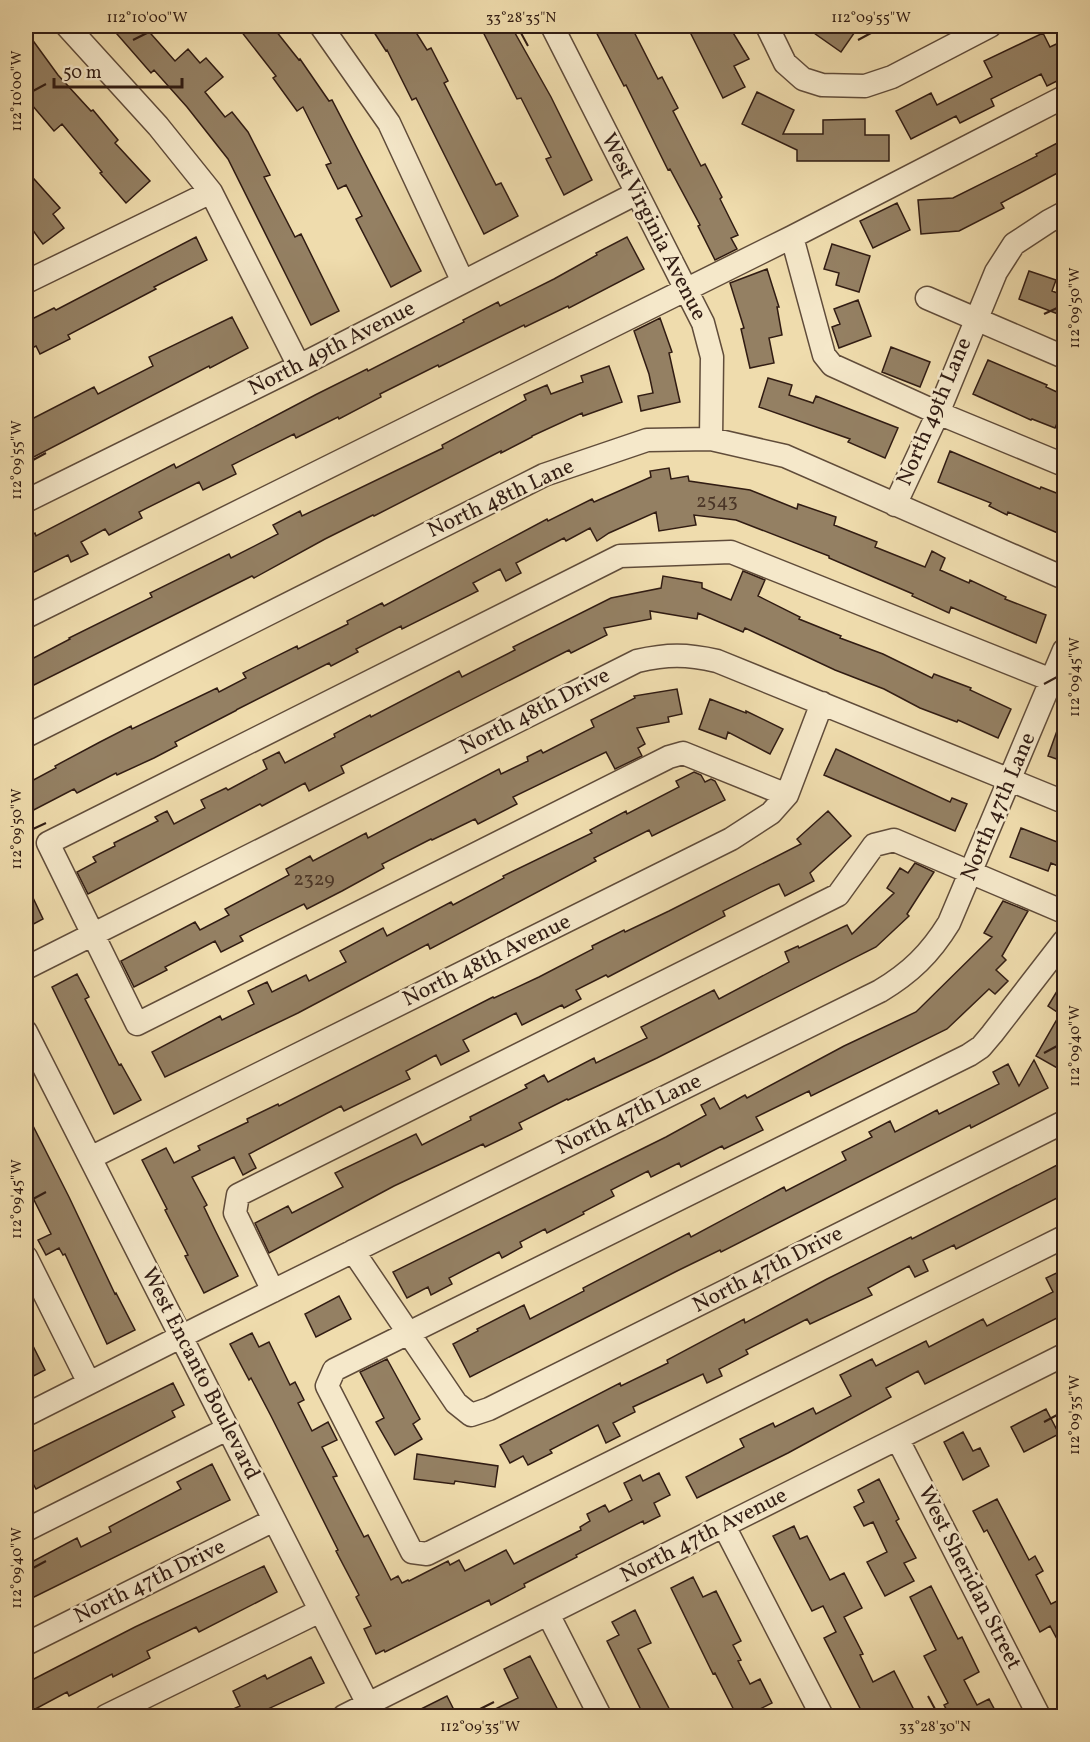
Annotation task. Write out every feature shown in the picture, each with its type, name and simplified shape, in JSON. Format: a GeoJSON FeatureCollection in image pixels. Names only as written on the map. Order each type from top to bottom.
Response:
{"type":"FeatureCollection","features":[{"type":"Feature","properties":{"kind":"street"},"geometry":{"type":"LineString","coordinates":[[67,26],[158,126],[211,192],[299,366]]}},
{"type":"Feature","properties":{"kind":"street"},"geometry":{"type":"LineString","coordinates":[[321,26],[389,123],[463,282]]}},
{"type":"Feature","properties":{"kind":"street","name":"West Virginia Avenue"},"geometry":{"type":"LineString","coordinates":[[552,26],[703,323],[712,357],[711,440]]}},
{"type":"Feature","properties":{"kind":"street"},"geometry":{"type":"LineString","coordinates":[[767,26],[785,63],[803,79],[822,85],[865,86],[883,80],[990,26]]}},
{"type":"Feature","properties":{"kind":"street"},"geometry":{"type":"LineString","coordinates":[[26,617],[792,237],[1065,97]]}},
{"type":"Feature","properties":{"kind":"street"},"geometry":{"type":"LineString","coordinates":[[27,280],[211,192]]}},
{"type":"Feature","properties":{"kind":"street","name":"North 49th Avenue"},"geometry":{"type":"LineString","coordinates":[[26,501],[299,366],[637,193]]}},
{"type":"Feature","properties":{"kind":"street","name":"North 49th Lane"},"geometry":{"type":"LineString","coordinates":[[895,505],[938,413],[975,318],[996,272],[1014,244],[1065,213]]}},
{"type":"Feature","properties":{"kind":"street"},"geometry":{"type":"LineString","coordinates":[[792,237],[824,355],[832,365],[938,413],[1065,465]]}},
{"type":"Feature","properties":{"kind":"street","name":"North 49th Lane"},"geometry":{"type":"LineString","coordinates":[[927,298],[975,318]]}},
{"type":"Feature","properties":{"kind":"street"},"geometry":{"type":"LineString","coordinates":[[975,318],[1065,357]]}},
{"type":"Feature","properties":{"kind":"street","name":"North 48th Lane"},"geometry":{"type":"LineString","coordinates":[[26,736],[544,475],[647,440],[711,440],[785,456],[1065,578]]}},
{"type":"Feature","properties":{"kind":"street"},"geometry":{"type":"LineString","coordinates":[[787,795],[683,753],[669,757],[137,1024],[48,843],[620,556],[731,552],[1059,682]]}},
{"type":"Feature","properties":{"kind":"street","name":"North 47th Lane"},"geometry":{"type":"LineString","coordinates":[[26,1415],[897,981],[927,955],[949,923],[1011,780],[1059,682],[1065,650]]}},
{"type":"Feature","properties":{"kind":"street","name":"North 48th Drive"},"geometry":{"type":"LineString","coordinates":[[26,968],[637,661],[667,654],[696,656],[717,662],[1065,802]]}},
{"type":"Feature","properties":{"kind":"street","name":"North 48th Avenue"},"geometry":{"type":"LineString","coordinates":[[90,1158],[731,840],[771,813],[787,795],[822,704]]}},
{"type":"Feature","properties":{"kind":"street"},"geometry":{"type":"LineString","coordinates":[[273,1291],[235,1213],[238,1195],[838,895],[874,845],[894,840],[1065,912]]}},
{"type":"Feature","properties":{"kind":"street"},"geometry":{"type":"LineString","coordinates":[[1065,941],[992,1034],[981,1047],[969,1055],[334,1370],[327,1386],[412,1552],[427,1554],[1065,1237]]}},
{"type":"Feature","properties":{"kind":"street","name":"West Encanto Boulevard"},"geometry":{"type":"LineString","coordinates":[[26,1032],[371,1710]]}},
{"type":"Feature","properties":{"kind":"street","name":"North 47th Drive"},"geometry":{"type":"LineString","coordinates":[[408,1333],[456,1403],[471,1415],[489,1409],[1065,1122]]}},
{"type":"Feature","properties":{"kind":"street"},"geometry":{"type":"LineString","coordinates":[[353,1251],[408,1333]]}},
{"type":"Feature","properties":{"kind":"street"},"geometry":{"type":"LineString","coordinates":[[26,1257],[89,1383]]}},
{"type":"Feature","properties":{"kind":"street","name":"North 47th Avenue"},"geometry":{"type":"LineString","coordinates":[[344,1716],[371,1710],[548,1614],[1065,1355]]}},
{"type":"Feature","properties":{"kind":"street"},"geometry":{"type":"LineString","coordinates":[[26,1530],[227,1429]]}},
{"type":"Feature","properties":{"kind":"street","name":"West Sheridan Street"},"geometry":{"type":"LineString","coordinates":[[898,1440],[1039,1716]]}},
{"type":"Feature","properties":{"kind":"street","name":"North 47th Drive"},"geometry":{"type":"LineString","coordinates":[[26,1644],[274,1520]]}},
{"type":"Feature","properties":{"kind":"street"},"geometry":{"type":"LineString","coordinates":[[724,1526],[822,1716]]}},
{"type":"Feature","properties":{"kind":"street"},"geometry":{"type":"LineString","coordinates":[[106,1716],[320,1611]]}},
{"type":"Feature","properties":{"kind":"street"},"geometry":{"type":"LineString","coordinates":[[548,1614],[600,1716]]}},
{"type":"Feature","properties":{"kind":"building"},"geometry":{"type":"Polygon","coordinates":[[[110,26],[144,26],[175,61],[188,49],[200,63],[206,58],[223,77],[205,92],[225,117],[232,112],[248,132],[270,175],[264,177],[295,237],[301,234],[339,311],[311,325],[228,159],[187,107],[154,70],[151,73],[110,26]]]}},
{"type":"Feature","properties":{"kind":"building"},"geometry":{"type":"Polygon","coordinates":[[[237,26],[272,26],[300,59],[329,101],[332,100],[421,271],[391,287],[356,219],[362,216],[346,185],[338,189],[326,165],[331,163],[303,107],[297,111],[273,78],[276,76],[237,26]]]}},
{"type":"Feature","properties":{"kind":"building"},"geometry":{"type":"Polygon","coordinates":[[[370,26],[412,26],[427,50],[431,48],[448,81],[444,83],[496,185],[501,183],[518,216],[484,234],[416,98],[412,100],[387,50],[370,26]]]}},
{"type":"Feature","properties":{"kind":"building"},"geometry":{"type":"Polygon","coordinates":[[[480,26],[511,26],[551,97],[592,180],[564,195],[546,159],[551,157],[521,98],[517,99],[480,26]]]}},
{"type":"Feature","properties":{"kind":"building"},"geometry":{"type":"Polygon","coordinates":[[[593,26],[631,26],[658,79],[662,77],[678,108],[673,111],[701,166],[705,164],[722,197],[720,199],[738,235],[731,238],[737,249],[715,260],[698,226],[700,225],[670,169],[668,170],[626,85],[624,86],[593,26]]]}},
{"type":"Feature","properties":{"kind":"building"},"geometry":{"type":"Polygon","coordinates":[[[687,26],[729,26],[749,59],[734,66],[745,87],[723,98],[687,26]]]}},
{"type":"Feature","properties":{"kind":"building"},"geometry":{"type":"Polygon","coordinates":[[[804,26],[859,26],[841,52],[804,26]]]}},
{"type":"Feature","properties":{"kind":"building"},"geometry":{"type":"Polygon","coordinates":[[[26,31],[58,75],[91,111],[93,110],[118,140],[115,143],[150,181],[126,203],[62,124],[54,131],[26,98],[26,31]]]}},
{"type":"Feature","properties":{"kind":"building"},"geometry":{"type":"Polygon","coordinates":[[[1043,33],[1050,47],[1065,40],[1065,77],[1047,86],[1041,74],[991,99],[994,106],[960,123],[956,116],[911,139],[896,111],[931,93],[937,105],[992,77],[984,61],[1043,33]]]}},
{"type":"Feature","properties":{"kind":"building"},"geometry":{"type":"Polygon","coordinates":[[[757,92],[794,110],[783,134],[823,134],[823,120],[865,119],[865,135],[889,135],[889,161],[797,161],[797,150],[742,124],[757,92]]]}},
{"type":"Feature","properties":{"kind":"building"},"geometry":{"type":"Polygon","coordinates":[[[1065,139],[1065,169],[1001,203],[1004,208],[959,231],[921,234],[918,200],[953,198],[1037,156],[1036,154],[1065,139]]]}},
{"type":"Feature","properties":{"kind":"building"},"geometry":{"type":"Polygon","coordinates":[[[26,170],[60,208],[53,214],[64,228],[43,244],[26,221],[26,170]]]}},
{"type":"Feature","properties":{"kind":"building"},"geometry":{"type":"Polygon","coordinates":[[[897,203],[910,230],[873,248],[860,221],[897,203]]]}},
{"type":"Feature","properties":{"kind":"building"},"geometry":{"type":"Polygon","coordinates":[[[196,237],[207,260],[68,335],[70,339],[40,354],[36,346],[26,351],[26,322],[54,308],[56,310],[196,237]]]}},
{"type":"Feature","properties":{"kind":"building"},"geometry":{"type":"Polygon","coordinates":[[[627,237],[644,269],[569,308],[568,306],[525,327],[524,325],[439,367],[438,365],[380,394],[381,397],[339,419],[338,417],[296,438],[294,434],[232,465],[236,474],[203,490],[199,482],[139,512],[142,518],[109,535],[105,529],[81,542],[88,554],[71,562],[68,555],[26,576],[26,538],[35,533],[36,536],[174,464],[176,468],[317,394],[464,322],[463,320],[498,302],[500,306],[554,279],[627,237]]]}},
{"type":"Feature","properties":{"kind":"building"},"geometry":{"type":"Polygon","coordinates":[[[832,244],[870,256],[859,292],[836,285],[839,273],[824,269],[832,244]]]}},
{"type":"Feature","properties":{"kind":"building"},"geometry":{"type":"Polygon","coordinates":[[[767,269],[779,307],[777,307],[782,335],[769,338],[774,363],[750,368],[741,329],[744,328],[730,283],[767,269]]]}},
{"type":"Feature","properties":{"kind":"building"},"geometry":{"type":"Polygon","coordinates":[[[1029,271],[1056,280],[1052,291],[1065,296],[1058,314],[1019,299],[1029,271]]]}},
{"type":"Feature","properties":{"kind":"building"},"geometry":{"type":"Polygon","coordinates":[[[858,300],[871,336],[839,348],[832,327],[840,324],[834,309],[858,300]]]}},
{"type":"Feature","properties":{"kind":"building"},"geometry":{"type":"Polygon","coordinates":[[[232,317],[248,348],[26,461],[26,422],[94,387],[98,394],[153,366],[149,357],[232,317]]]}},
{"type":"Feature","properties":{"kind":"building"},"geometry":{"type":"Polygon","coordinates":[[[660,318],[672,352],[669,353],[680,402],[641,411],[638,396],[653,393],[634,331],[660,318]]]}},
{"type":"Feature","properties":{"kind":"building"},"geometry":{"type":"Polygon","coordinates":[[[891,347],[930,362],[920,387],[882,372],[891,347]]]}},
{"type":"Feature","properties":{"kind":"building"},"geometry":{"type":"Polygon","coordinates":[[[988,360],[1047,385],[1046,387],[1059,393],[1058,396],[1065,399],[1065,405],[1055,428],[1031,420],[973,394],[988,360]]]}},
{"type":"Feature","properties":{"kind":"building"},"geometry":{"type":"Polygon","coordinates":[[[609,366],[622,402],[583,416],[582,413],[532,436],[325,539],[254,578],[252,576],[26,689],[26,662],[152,597],[150,593],[229,554],[231,558],[278,534],[273,525],[300,511],[302,516],[443,448],[442,445],[526,400],[524,395],[547,385],[551,394],[583,382],[581,376],[609,366]]]}},
{"type":"Feature","properties":{"kind":"building"},"geometry":{"type":"Polygon","coordinates":[[[768,378],[792,385],[789,395],[813,403],[816,396],[898,428],[885,458],[848,442],[850,439],[759,407],[768,378]]]}},
{"type":"Feature","properties":{"kind":"building"},"geometry":{"type":"Polygon","coordinates":[[[950,451],[1040,489],[1041,487],[1064,496],[1060,506],[1065,508],[1065,536],[1008,512],[1007,515],[989,506],[991,503],[938,482],[950,451]]]}},
{"type":"Feature","properties":{"kind":"building"},"geometry":{"type":"Polygon","coordinates":[[[669,468],[671,479],[688,476],[689,481],[750,490],[797,509],[798,504],[836,517],[834,525],[877,542],[875,547],[925,567],[932,551],[945,558],[940,570],[969,583],[970,580],[1006,597],[1005,599],[1046,615],[1036,643],[951,607],[949,613],[912,596],[913,594],[829,558],[829,556],[736,520],[694,515],[696,525],[659,531],[656,512],[609,533],[597,541],[590,528],[566,541],[564,538],[516,563],[521,573],[506,581],[500,569],[473,583],[478,591],[402,629],[401,626],[356,649],[358,652],[331,666],[329,663],[236,710],[175,742],[177,746],[154,758],[117,775],[116,773],[77,793],[74,789],[26,814],[26,784],[56,768],[55,766],[131,726],[132,729],[217,688],[219,692],[246,678],[243,673],[348,624],[347,621],[382,603],[384,606],[547,519],[548,521],[592,499],[594,502],[651,477],[650,471],[669,468]]]}},
{"type":"Feature","properties":{"kind":"building"},"geometry":{"type":"Polygon","coordinates":[[[743,571],[765,580],[758,596],[800,617],[799,619],[883,654],[932,678],[934,674],[971,688],[970,690],[1011,709],[998,738],[958,720],[957,722],[920,708],[884,689],[835,670],[745,628],[743,632],[698,613],[697,619],[650,611],[651,619],[604,628],[607,635],[571,653],[569,650],[341,766],[344,773],[309,791],[305,783],[262,806],[260,804],[88,894],[77,872],[96,862],[93,857],[115,846],[114,843],[158,821],[155,817],[167,811],[174,824],[205,808],[201,800],[226,788],[228,790],[267,769],[263,760],[279,752],[285,763],[335,737],[334,734],[370,715],[371,717],[459,671],[462,677],[515,650],[513,647],[611,598],[661,588],[663,576],[702,583],[702,588],[731,600],[743,571]]]}},
{"type":"Feature","properties":{"kind":"building"},"geometry":{"type":"Polygon","coordinates":[[[677,689],[682,714],[668,717],[669,722],[637,728],[645,744],[638,748],[642,756],[615,769],[606,752],[513,797],[517,804],[478,824],[475,819],[431,839],[382,864],[384,868],[307,909],[304,904],[240,936],[243,941],[221,952],[215,941],[165,967],[167,970],[134,987],[121,961],[195,922],[200,930],[229,915],[225,909],[289,875],[286,869],[310,856],[313,861],[366,833],[368,838],[499,769],[501,774],[528,761],[527,757],[541,750],[543,753],[594,727],[591,720],[635,698],[634,696],[677,689]]]}},
{"type":"Feature","properties":{"kind":"building"},"geometry":{"type":"Polygon","coordinates":[[[710,699],[746,713],[746,711],[783,729],[770,754],[728,732],[726,739],[699,729],[710,699]]]}},
{"type":"Feature","properties":{"kind":"building"},"geometry":{"type":"Polygon","coordinates":[[[1063,714],[1065,714],[1065,762],[1048,756],[1063,714]]]}},
{"type":"Feature","properties":{"kind":"building"},"geometry":{"type":"Polygon","coordinates":[[[836,749],[950,802],[952,798],[967,804],[955,831],[824,775],[836,749]]]}},
{"type":"Feature","properties":{"kind":"building"},"geometry":{"type":"Polygon","coordinates":[[[694,772],[701,775],[705,782],[711,779],[715,781],[725,800],[652,836],[649,830],[594,858],[596,861],[430,949],[428,944],[298,1013],[165,1077],[152,1052],[220,1016],[222,1020],[254,1004],[248,991],[267,982],[272,992],[306,975],[309,981],[346,962],[340,951],[383,928],[387,936],[451,902],[453,905],[504,878],[503,876],[592,833],[590,830],[626,811],[627,814],[679,787],[676,781],[694,772]]]}},
{"type":"Feature","properties":{"kind":"building"},"geometry":{"type":"Polygon","coordinates":[[[828,811],[851,836],[810,873],[814,881],[785,896],[779,884],[723,911],[725,916],[608,977],[606,975],[576,990],[581,999],[564,1008],[562,1005],[522,1025],[516,1013],[463,1040],[469,1051],[441,1065],[436,1055],[406,1071],[410,1079],[344,1111],[341,1106],[249,1154],[256,1168],[243,1175],[234,1157],[192,1177],[207,1205],[204,1207],[238,1276],[204,1293],[185,1256],[188,1255],[165,1210],[167,1209],[142,1160],[166,1148],[174,1163],[200,1150],[198,1146],[248,1122],[247,1119],[278,1104],[279,1106],[493,997],[539,977],[593,949],[592,946],[669,911],[801,844],[797,839],[828,811]]]}},
{"type":"Feature","properties":{"kind":"building"},"geometry":{"type":"Polygon","coordinates":[[[1021,828],[1065,845],[1065,869],[1051,863],[1048,871],[1010,857],[1021,828]]]}},
{"type":"Feature","properties":{"kind":"building"},"geometry":{"type":"Polygon","coordinates":[[[915,863],[934,872],[907,914],[909,916],[876,947],[657,1058],[519,1123],[522,1129],[485,1147],[483,1144],[394,1186],[269,1253],[255,1223],[288,1206],[292,1213],[343,1187],[335,1173],[416,1134],[422,1145],[527,1088],[525,1085],[544,1075],[548,1082],[594,1058],[596,1063],[647,1038],[641,1027],[714,990],[719,999],[789,962],[785,952],[798,946],[799,948],[847,925],[852,934],[894,893],[887,888],[900,868],[908,873],[915,863]]]}},
{"type":"Feature","properties":{"kind":"building"},"geometry":{"type":"Polygon","coordinates":[[[26,883],[43,919],[26,928],[26,883]]]}},
{"type":"Feature","properties":{"kind":"building"},"geometry":{"type":"Polygon","coordinates":[[[1003,901],[1028,911],[1002,956],[1006,960],[996,970],[1008,981],[995,994],[989,989],[947,1029],[811,1096],[809,1091],[756,1117],[763,1130],[724,1149],[722,1146],[681,1167],[679,1163],[651,1177],[648,1171],[611,1190],[614,1196],[583,1212],[584,1214],[547,1233],[545,1229],[520,1242],[522,1247],[502,1258],[499,1252],[449,1278],[452,1284],[431,1295],[428,1287],[407,1298],[393,1272],[666,1137],[706,1115],[701,1105],[714,1098],[720,1109],[745,1095],[747,1098],[844,1046],[916,1012],[992,937],[984,933],[1003,901]]]}},
{"type":"Feature","properties":{"kind":"building"},"geometry":{"type":"Polygon","coordinates":[[[77,974],[89,997],[85,999],[119,1065],[121,1064],[141,1100],[114,1114],[52,987],[77,974]]]}},
{"type":"Feature","properties":{"kind":"building"},"geometry":{"type":"Polygon","coordinates":[[[1065,978],[1065,1058],[1059,1069],[1036,1056],[1060,1014],[1048,1006],[1065,978]]]}},
{"type":"Feature","properties":{"kind":"building"},"geometry":{"type":"Polygon","coordinates":[[[1034,1060],[1048,1088],[971,1128],[970,1125],[721,1252],[720,1250],[677,1271],[470,1377],[453,1344],[478,1331],[477,1329],[524,1305],[530,1319],[584,1291],[583,1288],[689,1233],[691,1237],[784,1187],[786,1191],[846,1160],[842,1152],[872,1137],[869,1132],[890,1121],[895,1132],[937,1110],[939,1114],[999,1084],[993,1072],[1008,1064],[1019,1086],[1034,1060]]]}},
{"type":"Feature","properties":{"kind":"building"},"geometry":{"type":"Polygon","coordinates":[[[26,1112],[135,1330],[107,1344],[65,1254],[63,1255],[59,1248],[46,1255],[38,1240],[51,1234],[26,1184],[26,1112]]]}},
{"type":"Feature","properties":{"kind":"building"},"geometry":{"type":"Polygon","coordinates":[[[1065,1161],[1065,1194],[956,1249],[954,1245],[923,1260],[928,1271],[915,1277],[909,1266],[868,1288],[872,1295],[810,1324],[807,1319],[746,1350],[748,1354],[719,1369],[722,1376],[707,1383],[703,1374],[633,1407],[635,1412],[613,1423],[620,1436],[606,1443],[598,1425],[550,1450],[552,1453],[528,1465],[523,1456],[510,1463],[500,1445],[620,1383],[621,1386],[668,1363],[667,1360],[744,1319],[745,1323],[827,1279],[911,1237],[912,1239],[1065,1161]]]}},
{"type":"Feature","properties":{"kind":"building"},"geometry":{"type":"Polygon","coordinates":[[[1065,1269],[1065,1314],[925,1384],[918,1371],[886,1388],[891,1397],[788,1453],[697,1498],[686,1477],[744,1447],[740,1439],[773,1423],[775,1427],[813,1408],[816,1414],[851,1396],[840,1375],[872,1359],[876,1366],[926,1341],[929,1347],[983,1319],[987,1326],[1053,1292],[1046,1278],[1065,1269]]]}},
{"type":"Feature","properties":{"kind":"building"},"geometry":{"type":"Polygon","coordinates":[[[339,1296],[351,1319],[316,1337],[305,1314],[339,1296]]]}},
{"type":"Feature","properties":{"kind":"building"},"geometry":{"type":"Polygon","coordinates":[[[26,1332],[45,1370],[26,1380],[26,1332]]]}},
{"type":"Feature","properties":{"kind":"building"},"geometry":{"type":"Polygon","coordinates":[[[252,1333],[259,1347],[269,1342],[290,1385],[295,1382],[304,1400],[298,1403],[312,1431],[328,1422],[337,1440],[322,1447],[337,1476],[333,1477],[364,1537],[368,1535],[391,1580],[398,1576],[402,1583],[409,1581],[448,1561],[450,1565],[459,1560],[465,1571],[506,1550],[514,1564],[581,1530],[580,1527],[590,1521],[587,1514],[605,1505],[609,1512],[632,1500],[624,1483],[640,1475],[643,1481],[659,1473],[670,1495],[654,1503],[660,1516],[644,1524],[643,1521],[576,1555],[577,1557],[524,1584],[525,1587],[491,1605],[489,1600],[385,1652],[384,1650],[376,1654],[364,1629],[371,1626],[356,1597],[359,1595],[336,1551],[338,1550],[271,1416],[230,1344],[252,1333]]]}},
{"type":"Feature","properties":{"kind":"building"},"geometry":{"type":"Polygon","coordinates":[[[387,1359],[420,1419],[413,1424],[422,1439],[395,1455],[376,1422],[384,1418],[360,1372],[387,1359]]]}},
{"type":"Feature","properties":{"kind":"building"},"geometry":{"type":"Polygon","coordinates":[[[173,1383],[184,1405],[172,1411],[175,1417],[36,1489],[32,1482],[26,1485],[26,1455],[173,1383]]]}},
{"type":"Feature","properties":{"kind":"building"},"geometry":{"type":"Polygon","coordinates":[[[1046,1409],[1059,1434],[1024,1452],[1011,1427],[1046,1409]]]}},
{"type":"Feature","properties":{"kind":"building"},"geometry":{"type":"Polygon","coordinates":[[[963,1432],[973,1451],[980,1448],[989,1466],[963,1480],[944,1442],[963,1432]]]}},
{"type":"Feature","properties":{"kind":"building"},"geometry":{"type":"Polygon","coordinates":[[[417,1454],[498,1466],[495,1487],[455,1481],[454,1484],[414,1479],[417,1454]]]}},
{"type":"Feature","properties":{"kind":"building"},"geometry":{"type":"Polygon","coordinates":[[[212,1464],[230,1500],[26,1601],[26,1565],[77,1538],[81,1547],[111,1532],[109,1527],[181,1489],[177,1482],[212,1464]]]}},
{"type":"Feature","properties":{"kind":"building"},"geometry":{"type":"Polygon","coordinates":[[[879,1479],[899,1519],[896,1521],[916,1558],[904,1563],[914,1581],[885,1596],[867,1562],[887,1552],[873,1522],[864,1526],[854,1507],[864,1502],[858,1490],[879,1479]]]}},
{"type":"Feature","properties":{"kind":"building"},"geometry":{"type":"Polygon","coordinates":[[[997,1499],[1029,1560],[1035,1556],[1043,1571],[1036,1575],[1051,1604],[1065,1597],[1065,1654],[1050,1626],[1040,1632],[987,1530],[984,1532],[973,1511],[997,1499]]]}},
{"type":"Feature","properties":{"kind":"building"},"geometry":{"type":"Polygon","coordinates":[[[794,1526],[800,1539],[807,1536],[830,1580],[844,1573],[862,1608],[844,1617],[863,1654],[860,1655],[873,1682],[894,1671],[913,1708],[896,1716],[875,1716],[872,1710],[863,1714],[824,1638],[836,1632],[823,1606],[812,1611],[773,1536],[794,1526]]]}},
{"type":"Feature","properties":{"kind":"building"},"geometry":{"type":"Polygon","coordinates":[[[264,1566],[277,1592],[199,1632],[196,1627],[147,1651],[150,1658],[113,1677],[112,1674],[69,1696],[67,1692],[26,1714],[26,1683],[135,1627],[264,1566]]]}},
{"type":"Feature","properties":{"kind":"building"},"geometry":{"type":"Polygon","coordinates":[[[693,1577],[703,1597],[716,1591],[741,1641],[733,1645],[741,1660],[738,1661],[750,1684],[760,1679],[772,1703],[746,1716],[737,1716],[715,1673],[713,1674],[671,1588],[693,1577]]]}},
{"type":"Feature","properties":{"kind":"building"},"geometry":{"type":"Polygon","coordinates":[[[931,1586],[958,1639],[962,1637],[979,1672],[964,1680],[977,1705],[989,1699],[998,1716],[950,1716],[944,1705],[948,1703],[924,1656],[936,1650],[910,1597],[931,1586]]]}},
{"type":"Feature","properties":{"kind":"building"},"geometry":{"type":"Polygon","coordinates":[[[635,1610],[651,1643],[638,1649],[673,1716],[644,1716],[607,1641],[619,1635],[612,1622],[635,1610]]]}},
{"type":"Feature","properties":{"kind":"building"},"geometry":{"type":"Polygon","coordinates":[[[530,1656],[561,1716],[481,1716],[518,1698],[504,1669],[530,1656]]]}},
{"type":"Feature","properties":{"kind":"building"},"geometry":{"type":"Polygon","coordinates":[[[311,1657],[324,1683],[253,1716],[218,1716],[240,1706],[233,1691],[265,1675],[267,1679],[311,1657]]]}},
{"type":"Feature","properties":{"kind":"building"},"geometry":{"type":"Polygon","coordinates":[[[447,1696],[457,1716],[407,1716],[447,1696]]]}}]}
